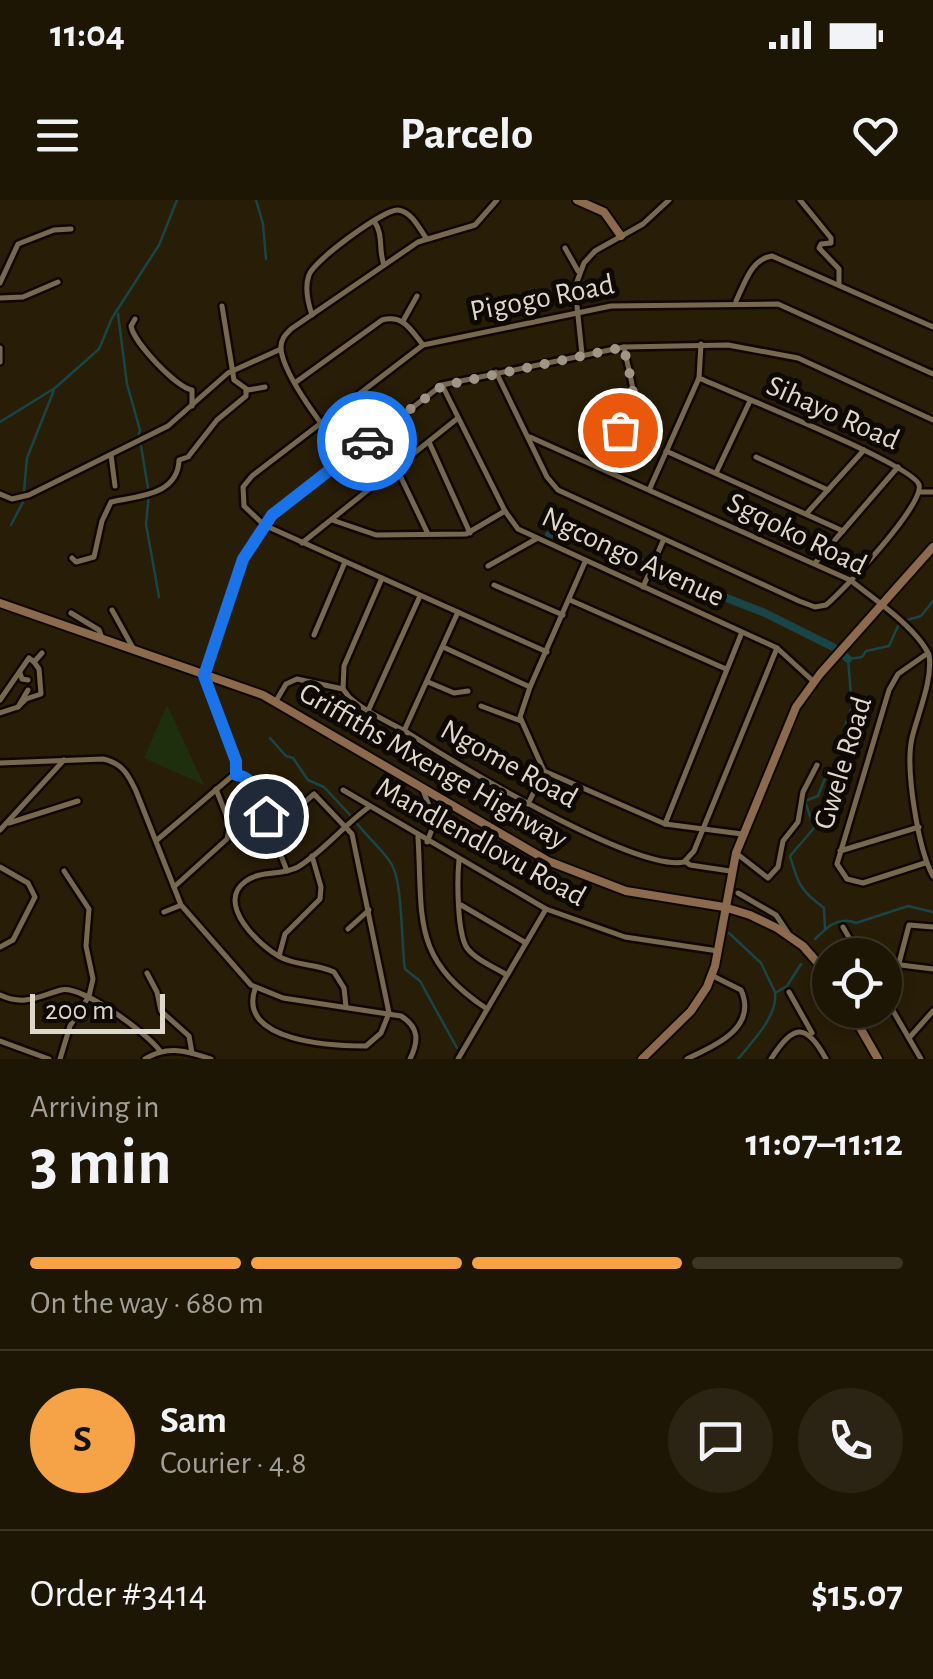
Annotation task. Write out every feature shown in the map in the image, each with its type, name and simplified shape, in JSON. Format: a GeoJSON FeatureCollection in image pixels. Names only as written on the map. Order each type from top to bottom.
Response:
{"type":"FeatureCollection","features":[{"type":"Feature","properties":{"kind":"street"},"geometry":{"type":"LineString","coordinates":[[346,456],[320,424],[296,382],[281,349],[286,334],[426,238],[475,225],[498,200]]}},
{"type":"Feature","properties":{"kind":"street"},"geometry":{"type":"LineString","coordinates":[[577,200],[604,212],[621,236]]}},
{"type":"Feature","properties":{"kind":"street"},"geometry":{"type":"LineString","coordinates":[[582,354],[576,287],[579,272],[594,252],[644,224],[669,200]]}},
{"type":"Feature","properties":{"kind":"street"},"geometry":{"type":"LineString","coordinates":[[800,200],[831,238],[830,244],[821,244],[819,248],[839,269],[839,284]]}},
{"type":"Feature","properties":{"kind":"street"},"geometry":{"type":"LineString","coordinates":[[312,315],[306,288],[311,269],[374,221],[392,211],[403,211],[426,238]]}},
{"type":"Feature","properties":{"kind":"street"},"geometry":{"type":"LineString","coordinates":[[374,221],[381,231],[384,265]]}},
{"type":"Feature","properties":{"kind":"street"},"geometry":{"type":"LineString","coordinates":[[0,283],[18,244],[54,230],[71,230]]}},
{"type":"Feature","properties":{"kind":"street"},"geometry":{"type":"LineString","coordinates":[[565,248],[579,272]]}},
{"type":"Feature","properties":{"kind":"street"},"geometry":{"type":"LineString","coordinates":[[736,302],[754,266],[766,257],[778,257],[933,327]]}},
{"type":"Feature","properties":{"kind":"street"},"geometry":{"type":"LineString","coordinates":[[0,298],[23,297],[58,282]]}},
{"type":"Feature","properties":{"kind":"street"},"geometry":{"type":"LineString","coordinates":[[402,321],[417,296]]}},
{"type":"Feature","properties":{"kind":"street","name":"Pigogo Road"},"geometry":{"type":"LineString","coordinates":[[264,525],[244,506],[243,487],[252,476],[423,344],[628,304],[736,302],[790,307],[933,374]]}},
{"type":"Feature","properties":{"kind":"street"},"geometry":{"type":"LineString","coordinates":[[222,306],[234,380],[246,389],[264,387]]}},
{"type":"Feature","properties":{"kind":"street"},"geometry":{"type":"LineString","coordinates":[[135,319],[130,326],[132,334],[159,367],[185,390],[192,390],[192,406]]}},
{"type":"Feature","properties":{"kind":"street"},"geometry":{"type":"LineString","coordinates":[[296,382],[382,320],[402,321],[423,344]]}},
{"type":"Feature","properties":{"kind":"street"},"geometry":{"type":"LineString","coordinates":[[650,488],[699,378],[700,344]]}},
{"type":"Feature","properties":{"kind":"street"},"geometry":{"type":"LineString","coordinates":[[236,775],[236,761],[208,691],[205,673],[243,559],[264,525],[346,456],[442,386],[624,347],[700,344],[798,358],[933,420]]}},
{"type":"Feature","properties":{"kind":"street"},"geometry":{"type":"LineString","coordinates":[[592,436],[620,430],[633,418],[635,407],[624,347]]}},
{"type":"Feature","properties":{"kind":"street"},"geometry":{"type":"LineString","coordinates":[[0,348],[0,362]]}},
{"type":"Feature","properties":{"kind":"street"},"geometry":{"type":"LineString","coordinates":[[0,494],[12,499],[29,494],[168,426],[230,371],[281,349]]}},
{"type":"Feature","properties":{"kind":"street"},"geometry":{"type":"LineString","coordinates":[[496,372],[547,477],[558,490],[663,541],[643,587]]}},
{"type":"Feature","properties":{"kind":"street","name":"Sihayo Road"},"geometry":{"type":"LineString","coordinates":[[663,541],[814,606],[826,605],[903,522],[920,492],[918,480],[898,466],[699,378]]}},
{"type":"Feature","properties":{"kind":"street","name":"Ngcongo Avenue"},"geometry":{"type":"LineString","coordinates":[[442,386],[505,511],[518,528],[777,648],[814,682]]}},
{"type":"Feature","properties":{"kind":"street"},"geometry":{"type":"LineString","coordinates":[[72,558],[76,562],[94,557],[111,502],[158,492],[178,470],[179,460],[188,457],[217,420],[246,396],[246,389]]}},
{"type":"Feature","properties":{"kind":"street"},"geometry":{"type":"LineString","coordinates":[[716,473],[750,401]]}},
{"type":"Feature","properties":{"kind":"street"},"geometry":{"type":"LineString","coordinates":[[302,543],[458,418]]}},
{"type":"Feature","properties":{"kind":"street","name":"Sgqoko Road"},"geometry":{"type":"LineString","coordinates":[[528,436],[850,580],[882,604],[928,652]]}},
{"type":"Feature","properties":{"kind":"street"},"geometry":{"type":"LineString","coordinates":[[429,442],[470,533]]}},
{"type":"Feature","properties":{"kind":"street"},"geometry":{"type":"LineString","coordinates":[[807,513],[864,450]]}},
{"type":"Feature","properties":{"kind":"street"},"geometry":{"type":"LineString","coordinates":[[666,451],[842,530]]}},
{"type":"Feature","properties":{"kind":"street"},"geometry":{"type":"LineString","coordinates":[[111,455],[115,486]]}},
{"type":"Feature","properties":{"kind":"street"},"geometry":{"type":"LineString","coordinates":[[756,457],[828,490]]}},
{"type":"Feature","properties":{"kind":"street"},"geometry":{"type":"LineString","coordinates":[[815,563],[898,466]]}},
{"type":"Feature","properties":{"kind":"street"},"geometry":{"type":"LineString","coordinates":[[396,467],[428,534]]}},
{"type":"Feature","properties":{"kind":"street"},"geometry":{"type":"LineString","coordinates":[[920,492],[933,492]]}},
{"type":"Feature","properties":{"kind":"street"},"geometry":{"type":"LineString","coordinates":[[332,520],[376,534],[470,533],[505,511]]}},
{"type":"Feature","properties":{"kind":"street"},"geometry":{"type":"LineString","coordinates":[[264,525],[546,652]]}},
{"type":"Feature","properties":{"kind":"street"},"geometry":{"type":"LineString","coordinates":[[488,566],[536,539]]}},
{"type":"Feature","properties":{"kind":"street"},"geometry":{"type":"LineString","coordinates":[[642,1059],[691,1011],[712,976],[730,871],[786,725],[814,682],[933,547]]}},
{"type":"Feature","properties":{"kind":"street"},"geometry":{"type":"LineString","coordinates":[[314,635],[345,562]]}},
{"type":"Feature","properties":{"kind":"street"},"geometry":{"type":"LineString","coordinates":[[586,562],[530,687],[521,721],[544,771],[665,824],[743,834]]}},
{"type":"Feature","properties":{"kind":"street"},"geometry":{"type":"LineString","coordinates":[[276,701],[286,684],[297,678],[343,689],[344,666],[382,578]]}},
{"type":"Feature","properties":{"kind":"street"},"geometry":{"type":"LineString","coordinates":[[494,585],[563,615]]}},
{"type":"Feature","properties":{"kind":"street"},"geometry":{"type":"LineString","coordinates":[[368,712],[420,596]]}},
{"type":"Feature","properties":{"kind":"street"},"geometry":{"type":"LineString","coordinates":[[570,600],[726,669]]}},
{"type":"Feature","properties":{"kind":"street","name":"Griffiths Mxenge Highway"},"geometry":{"type":"LineString","coordinates":[[0,603],[276,701],[548,861],[648,897],[724,907],[765,921],[812,956]]}},
{"type":"Feature","properties":{"kind":"street"},"geometry":{"type":"LineString","coordinates":[[112,610],[133,648]]}},
{"type":"Feature","properties":{"kind":"street"},"geometry":{"type":"LineString","coordinates":[[404,731],[458,612]]}},
{"type":"Feature","properties":{"kind":"street"},"geometry":{"type":"LineString","coordinates":[[71,613],[99,630],[102,638]]}},
{"type":"Feature","properties":{"kind":"street"},"geometry":{"type":"LineString","coordinates":[[665,824],[742,632]]}},
{"type":"Feature","properties":{"kind":"street"},"geometry":{"type":"LineString","coordinates":[[443,648],[530,687]]}},
{"type":"Feature","properties":{"kind":"street"},"geometry":{"type":"LineString","coordinates":[[685,860],[694,851],[777,648]]}},
{"type":"Feature","properties":{"kind":"street"},"geometry":{"type":"LineString","coordinates":[[928,652],[929,683],[910,750],[918,826],[933,876]]}},
{"type":"Feature","properties":{"kind":"street","name":"Gwele Road"},"geometry":{"type":"LineString","coordinates":[[926,862],[857,882],[839,869],[839,852],[889,690],[898,674],[928,652]]}},
{"type":"Feature","properties":{"kind":"street"},"geometry":{"type":"LineString","coordinates":[[34,662],[42,653]]}},
{"type":"Feature","properties":{"kind":"street"},"geometry":{"type":"LineString","coordinates":[[0,700],[29,658],[39,669],[42,694],[0,713]]}},
{"type":"Feature","properties":{"kind":"street"},"geometry":{"type":"LineString","coordinates":[[20,670],[22,678],[28,680]]}},
{"type":"Feature","properties":{"kind":"street"},"geometry":{"type":"LineString","coordinates":[[428,682],[454,693],[468,691]]}},
{"type":"Feature","properties":{"kind":"street","name":"Ngome Road"},"geometry":{"type":"LineString","coordinates":[[343,689],[348,698],[368,712],[528,804],[636,854],[674,864],[685,860],[690,866],[730,871]]}},
{"type":"Feature","properties":{"kind":"street"},"geometry":{"type":"LineString","coordinates":[[18,707],[28,690]]}},
{"type":"Feature","properties":{"kind":"street"},"geometry":{"type":"LineString","coordinates":[[482,706],[521,721]]}},
{"type":"Feature","properties":{"kind":"street"},"geometry":{"type":"LineString","coordinates":[[0,763],[103,759],[118,763],[129,776],[181,905],[255,988],[283,998],[401,1016],[414,1028],[416,1043],[410,1059]]}},
{"type":"Feature","properties":{"kind":"street"},"geometry":{"type":"LineString","coordinates":[[0,830],[64,760]]}},
{"type":"Feature","properties":{"kind":"street"},"geometry":{"type":"LineString","coordinates":[[736,853],[768,878],[778,867],[783,841],[798,822],[803,792],[817,765]]}},
{"type":"Feature","properties":{"kind":"street"},"geometry":{"type":"LineString","coordinates":[[528,804],[544,771]]}},
{"type":"Feature","properties":{"kind":"street"},"geometry":{"type":"LineString","coordinates":[[157,840],[236,775]]}},
{"type":"Feature","properties":{"kind":"street"},"geometry":{"type":"LineString","coordinates":[[236,775],[247,778],[255,788],[287,871]]}},
{"type":"Feature","properties":{"kind":"street"},"geometry":{"type":"LineString","coordinates":[[422,787],[435,822],[426,842]]}},
{"type":"Feature","properties":{"kind":"street"},"geometry":{"type":"LineString","coordinates":[[174,887],[227,839],[230,825],[216,790]]}},
{"type":"Feature","properties":{"kind":"street","name":"Mandlendlovu Road"},"geometry":{"type":"LineString","coordinates":[[343,790],[546,909],[626,937],[718,951]]}},
{"type":"Feature","properties":{"kind":"street"},"geometry":{"type":"LineString","coordinates":[[255,988],[252,1004],[260,1022],[272,1032],[288,1036],[366,1046],[381,1033],[389,1012],[352,834],[314,794],[299,806]]}},
{"type":"Feature","properties":{"kind":"street"},"geometry":{"type":"LineString","coordinates":[[6,824],[78,800]]}},
{"type":"Feature","properties":{"kind":"street"},"geometry":{"type":"LineString","coordinates":[[346,1007],[344,988],[334,972],[279,956],[266,948],[240,918],[235,903],[239,889],[250,878],[287,871],[369,807]]}},
{"type":"Feature","properties":{"kind":"street"},"geometry":{"type":"LineString","coordinates":[[839,852],[918,826]]}},
{"type":"Feature","properties":{"kind":"street"},"geometry":{"type":"LineString","coordinates":[[418,837],[426,944],[448,978],[487,1009]]}},
{"type":"Feature","properties":{"kind":"street"},"geometry":{"type":"LineString","coordinates":[[279,956],[286,934],[320,899],[321,887],[312,855]]}},
{"type":"Feature","properties":{"kind":"street"},"geometry":{"type":"LineString","coordinates":[[458,860],[466,946],[507,974]]}},
{"type":"Feature","properties":{"kind":"street"},"geometry":{"type":"LineString","coordinates":[[0,867],[32,887],[35,897],[13,940],[0,947]]}},
{"type":"Feature","properties":{"kind":"street"},"geometry":{"type":"LineString","coordinates":[[60,1059],[70,1026],[93,979],[86,946],[89,910],[64,871]]}},
{"type":"Feature","properties":{"kind":"street"},"geometry":{"type":"LineString","coordinates":[[738,893],[776,915],[789,936]]}},
{"type":"Feature","properties":{"kind":"street"},"geometry":{"type":"LineString","coordinates":[[164,912],[181,905]]}},
{"type":"Feature","properties":{"kind":"street"},"geometry":{"type":"LineString","coordinates":[[460,905],[526,943]]}},
{"type":"Feature","properties":{"kind":"street"},"geometry":{"type":"LineString","coordinates":[[458,1059],[546,909]]}},
{"type":"Feature","properties":{"kind":"street"},"geometry":{"type":"LineString","coordinates":[[348,929],[369,910]]}},
{"type":"Feature","properties":{"kind":"street"},"geometry":{"type":"LineString","coordinates":[[902,951],[909,925],[933,927]]}},
{"type":"Feature","properties":{"kind":"street"},"geometry":{"type":"LineString","coordinates":[[843,927],[849,938]]}},
{"type":"Feature","properties":{"kind":"street"},"geometry":{"type":"LineString","coordinates":[[902,963],[933,969]]}},
{"type":"Feature","properties":{"kind":"street"},"geometry":{"type":"LineString","coordinates":[[147,973],[161,1011],[190,1036],[192,1052]]}},
{"type":"Feature","properties":{"kind":"street"},"geometry":{"type":"LineString","coordinates":[[687,1059],[730,1037],[744,1012],[742,990],[712,976]]}},
{"type":"Feature","properties":{"kind":"street"},"geometry":{"type":"LineString","coordinates":[[0,995],[29,1001],[61,990],[88,996],[136,1027],[160,1051]]}},
{"type":"Feature","properties":{"kind":"street"},"geometry":{"type":"LineString","coordinates":[[788,992],[826,1059]]}},
{"type":"Feature","properties":{"kind":"street"},"geometry":{"type":"LineString","coordinates":[[909,1038],[933,1011]]}},
{"type":"Feature","properties":{"kind":"street"},"geometry":{"type":"LineString","coordinates":[[902,1026],[921,1059]]}},
{"type":"Feature","properties":{"kind":"street"},"geometry":{"type":"LineString","coordinates":[[860,1028],[878,1059]]}},
{"type":"Feature","properties":{"kind":"street"},"geometry":{"type":"LineString","coordinates":[[771,1059],[794,1032],[806,1032],[816,1040]]}},
{"type":"Feature","properties":{"kind":"street"},"geometry":{"type":"LineString","coordinates":[[0,1041],[49,1059]]}},
{"type":"Feature","properties":{"kind":"street"},"geometry":{"type":"LineString","coordinates":[[777,1049],[783,1059]]}},
{"type":"Feature","properties":{"kind":"street"},"geometry":{"type":"LineString","coordinates":[[145,1059],[160,1051],[192,1052],[210,1059]]}},
{"type":"Feature","properties":{"kind":"green space"},"geometry":{"type":"Polygon","coordinates":[[[167,705],[204,785],[144,758],[167,705]]]}},
{"type":"Feature","properties":{"kind":"waterway"},"geometry":{"type":"LineString","coordinates":[[0,422],[55,388],[99,349],[112,318],[159,245],[177,200]]}},
{"type":"Feature","properties":{"kind":"waterway"},"geometry":{"type":"LineString","coordinates":[[256,200],[266,259]]}},
{"type":"Feature","properties":{"kind":"waterway"},"geometry":{"type":"LineString","coordinates":[[118,314],[127,384],[140,430],[138,438]]}},
{"type":"Feature","properties":{"kind":"waterway"},"geometry":{"type":"LineString","coordinates":[[11,525],[23,502],[27,458],[54,390]]}},
{"type":"Feature","properties":{"kind":"waterway"},"geometry":{"type":"LineString","coordinates":[[141,446],[149,494],[146,524],[159,597]]}},
{"type":"Feature","properties":{"kind":"waterway"},"geometry":{"type":"LineString","coordinates":[[549,535],[572,529],[647,565]]}},
{"type":"Feature","properties":{"kind":"waterway"},"geometry":{"type":"LineString","coordinates":[[655,570],[765,613],[833,647]]}},
{"type":"Feature","properties":{"kind":"waterway"},"geometry":{"type":"LineString","coordinates":[[904,621],[921,616],[933,601]]}},
{"type":"Feature","properties":{"kind":"waterway"},"geometry":{"type":"LineString","coordinates":[[825,930],[824,908],[801,886],[790,856],[814,828],[805,801],[818,796],[826,776],[845,758],[844,729],[852,707],[848,659],[889,646],[898,626]]}},
{"type":"Feature","properties":{"kind":"waterway"},"geometry":{"type":"LineString","coordinates":[[845,656],[848,659]]}},
{"type":"Feature","properties":{"kind":"waterway"},"geometry":{"type":"LineString","coordinates":[[270,738],[286,756],[293,758],[308,780],[324,787],[351,816]]}},
{"type":"Feature","properties":{"kind":"waterway"},"geometry":{"type":"LineString","coordinates":[[356,822],[392,865],[400,900],[405,969],[420,981],[457,1048]]}},
{"type":"Feature","properties":{"kind":"waterway"},"geometry":{"type":"LineString","coordinates":[[816,938],[838,922],[856,923],[908,906],[933,912]]}},
{"type":"Feature","properties":{"kind":"waterway"},"geometry":{"type":"LineString","coordinates":[[729,933],[761,963],[775,992]]}},
{"type":"Feature","properties":{"kind":"waterway"},"geometry":{"type":"LineString","coordinates":[[738,1059],[769,1019],[775,993],[787,986],[801,964]]}},
{"type":"Feature","properties":{"kind":"way so far"},"geometry":{"type":"LineString","coordinates":[[367,441],[430,391],[461,379],[624,347],[635,407],[633,418],[620,430]]}},
{"type":"Feature","properties":{"kind":"route"},"geometry":{"type":"LineString","coordinates":[[266,816],[252,783],[236,775],[237,764],[208,691],[205,673],[236,577],[256,536],[272,515],[367,441]]}}]}
